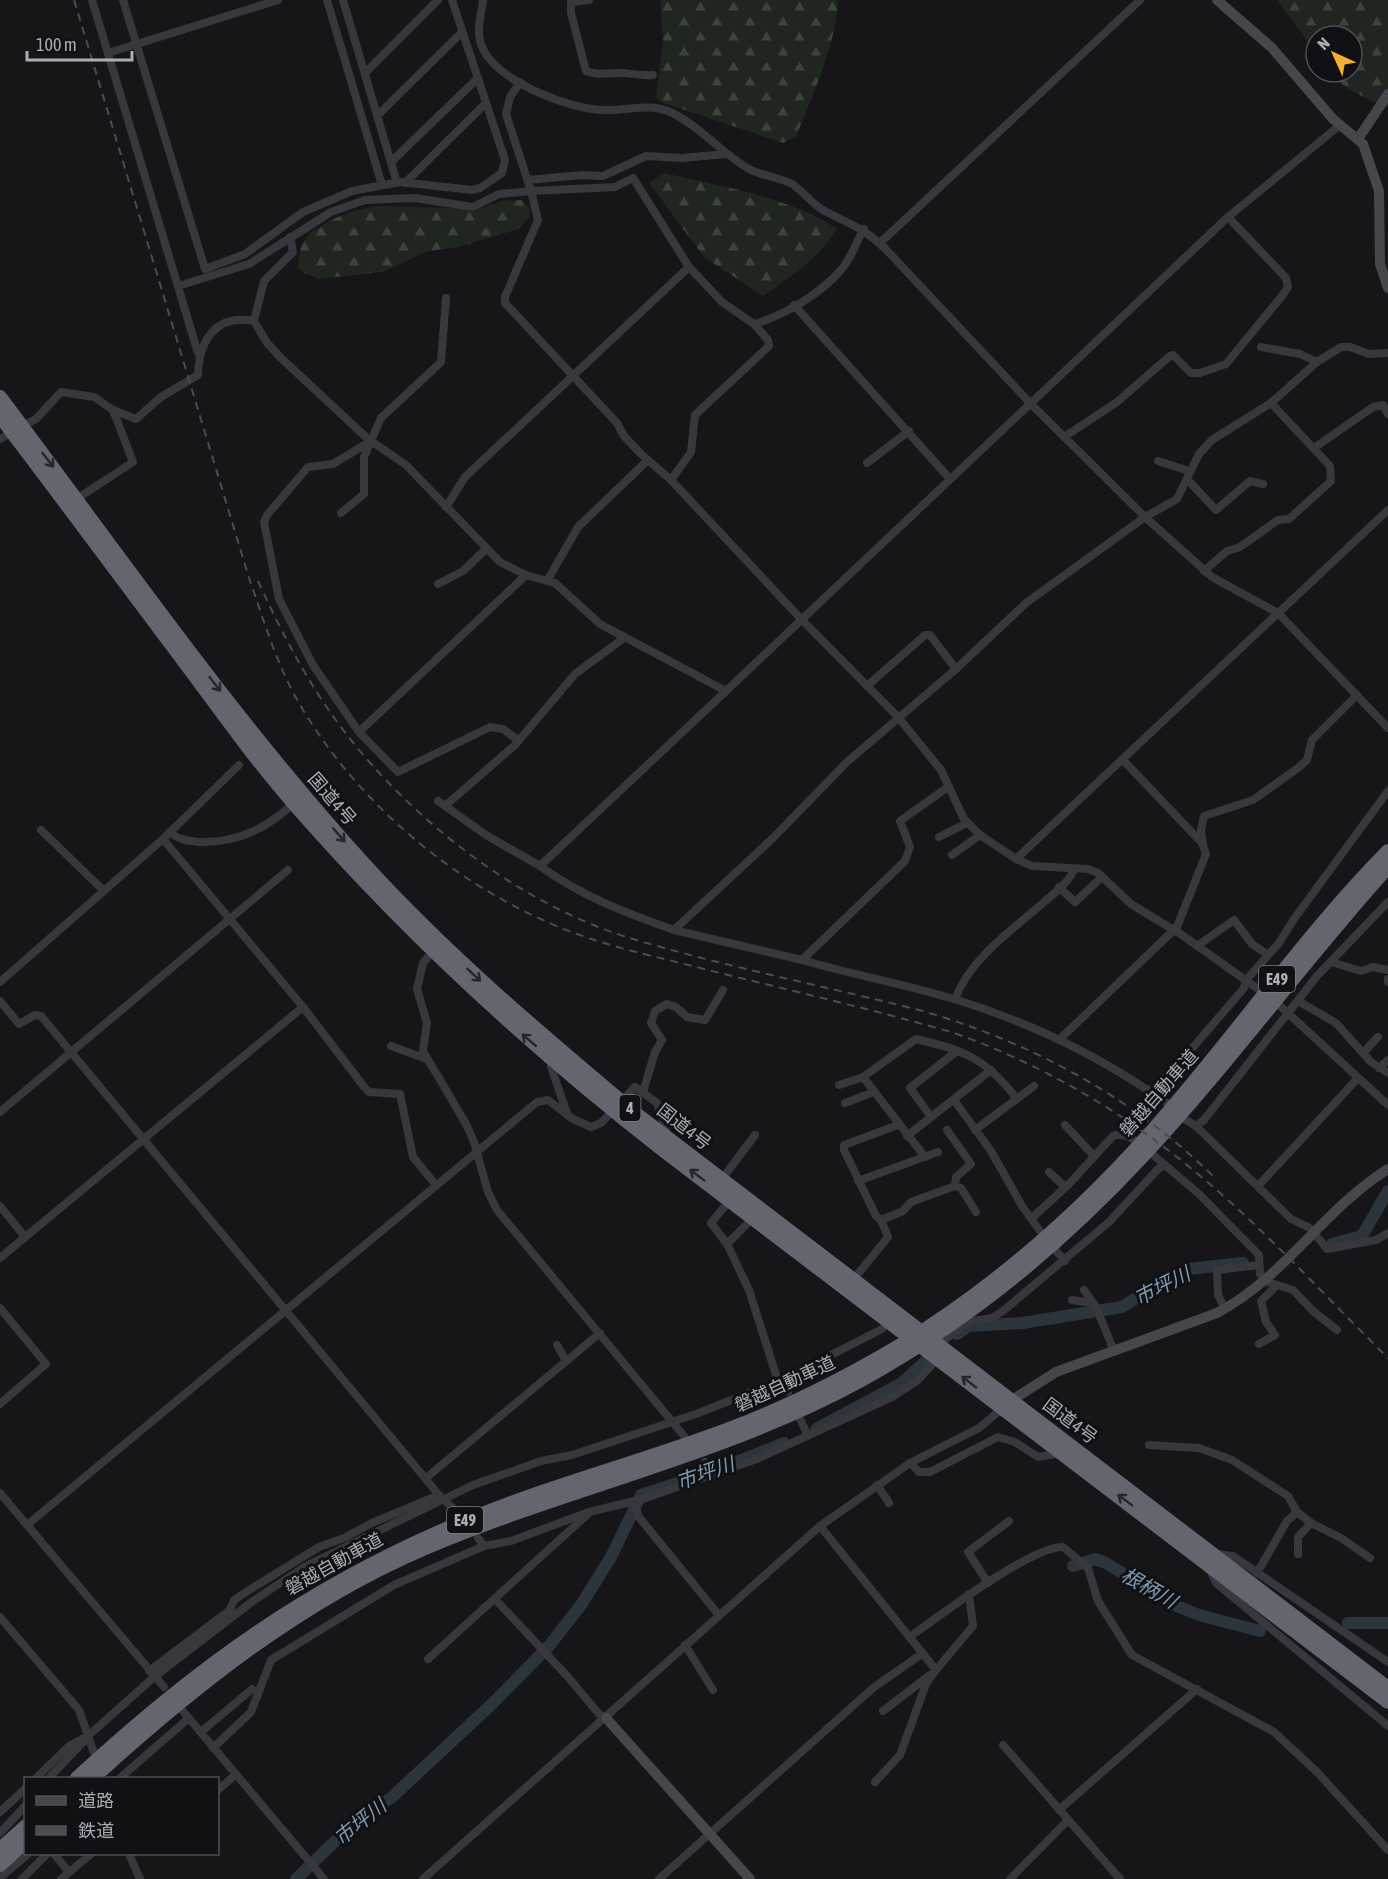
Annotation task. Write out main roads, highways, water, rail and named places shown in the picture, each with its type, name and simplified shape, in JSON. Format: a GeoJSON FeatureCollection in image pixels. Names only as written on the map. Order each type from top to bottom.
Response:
{"type":"FeatureCollection","features":[{"type":"Feature","properties":{"kind":"highway","name":"国道4号"},"geometry":{"type":"LineString","coordinates":[[0,397],[12,433],[78,498],[299,799],[440,943],[618,1106],[730,1200],[890,1322],[938,1351]]}},
{"type":"Feature","properties":{"kind":"highway","name":"国道4号"},"geometry":{"type":"LineString","coordinates":[[0,416],[221,712],[433,951],[551,1059],[669,1139],[853,1280],[938,1351],[1008,1405],[1388,1688]]}},
{"type":"Feature","properties":{"kind":"highway","name":"磐越自動車道"},"geometry":{"type":"LineString","coordinates":[[1175,1113],[1311,938],[1388,851]]}},
{"type":"Feature","properties":{"kind":"highway","name":"磐越自動車道"},"geometry":{"type":"LineString","coordinates":[[101,1777],[208,1678],[281,1626],[356,1582],[421,1550],[475,1528],[685,1457],[823,1400],[904,1349],[983,1295],[1140,1152],[1388,867]]}},
{"type":"Feature","properties":{"kind":"highway","name":"磐越自動車道"},"geometry":{"type":"LineString","coordinates":[[78,1777],[158,1705],[233,1646],[309,1597],[360,1568],[470,1518],[680,1447],[774,1412],[904,1349]]}},
{"type":"Feature","properties":{"kind":"highway","name":"国道4号"},"geometry":{"type":"LineString","coordinates":[[1008,1405],[1062,1453],[1211,1558],[1388,1702]]}},
{"type":"Feature","properties":{"kind":"highway"},"geometry":{"type":"LineString","coordinates":[[0,1850],[24,1828]]}},
{"type":"Feature","properties":{"kind":"highway"},"geometry":{"type":"LineString","coordinates":[[0,1865],[24,1843]]}},
{"type":"Feature","properties":{"kind":"waterway","name":"市坪川"},"geometry":{"type":"LineString","coordinates":[[1332,1244],[1362,1236],[1388,1191]]}},
{"type":"Feature","properties":{"kind":"waterway","name":"市坪川"},"geometry":{"type":"LineString","coordinates":[[957,1334],[969,1326],[1022,1323],[1122,1307],[1163,1281],[1188,1269],[1243,1263]]}},
{"type":"Feature","properties":{"kind":"waterway","name":"市坪川"},"geometry":{"type":"LineString","coordinates":[[816,1429],[902,1383],[939,1349]]}},
{"type":"Feature","properties":{"kind":"waterway","name":"市坪川"},"geometry":{"type":"LineString","coordinates":[[727,1466],[784,1443]]}},
{"type":"Feature","properties":{"kind":"waterway","name":"市坪川"},"geometry":{"type":"LineString","coordinates":[[296,1879],[358,1819],[391,1798],[493,1703],[549,1646],[581,1605],[611,1557],[641,1495],[702,1475]]}},
{"type":"Feature","properties":{"kind":"waterway","name":"根柄川"},"geometry":{"type":"LineString","coordinates":[[1073,1566],[1095,1559],[1106,1563],[1172,1604],[1199,1615],[1260,1631]]}},
{"type":"Feature","properties":{"kind":"waterway","name":"根柄川"},"geometry":{"type":"LineString","coordinates":[[1348,1623],[1388,1623]]}},
{"type":"Feature","properties":{"kind":"railway"},"geometry":{"type":"LineString","coordinates":[[74,0],[249,578],[275,653],[295,696],[320,736],[348,773],[380,808],[415,840],[453,869],[534,916],[577,934],[640,953],[954,1033],[1055,1077],[1147,1135],[1229,1200],[1388,1358]]}},
{"type":"Feature","properties":{"kind":"railway"},"geometry":{"type":"LineString","coordinates":[[258,581],[313,686],[363,755],[430,822],[507,880],[548,904],[590,924],[633,939],[919,1010],[1000,1038],[1078,1075],[1114,1097],[1150,1122],[1215,1178]]}}]}
